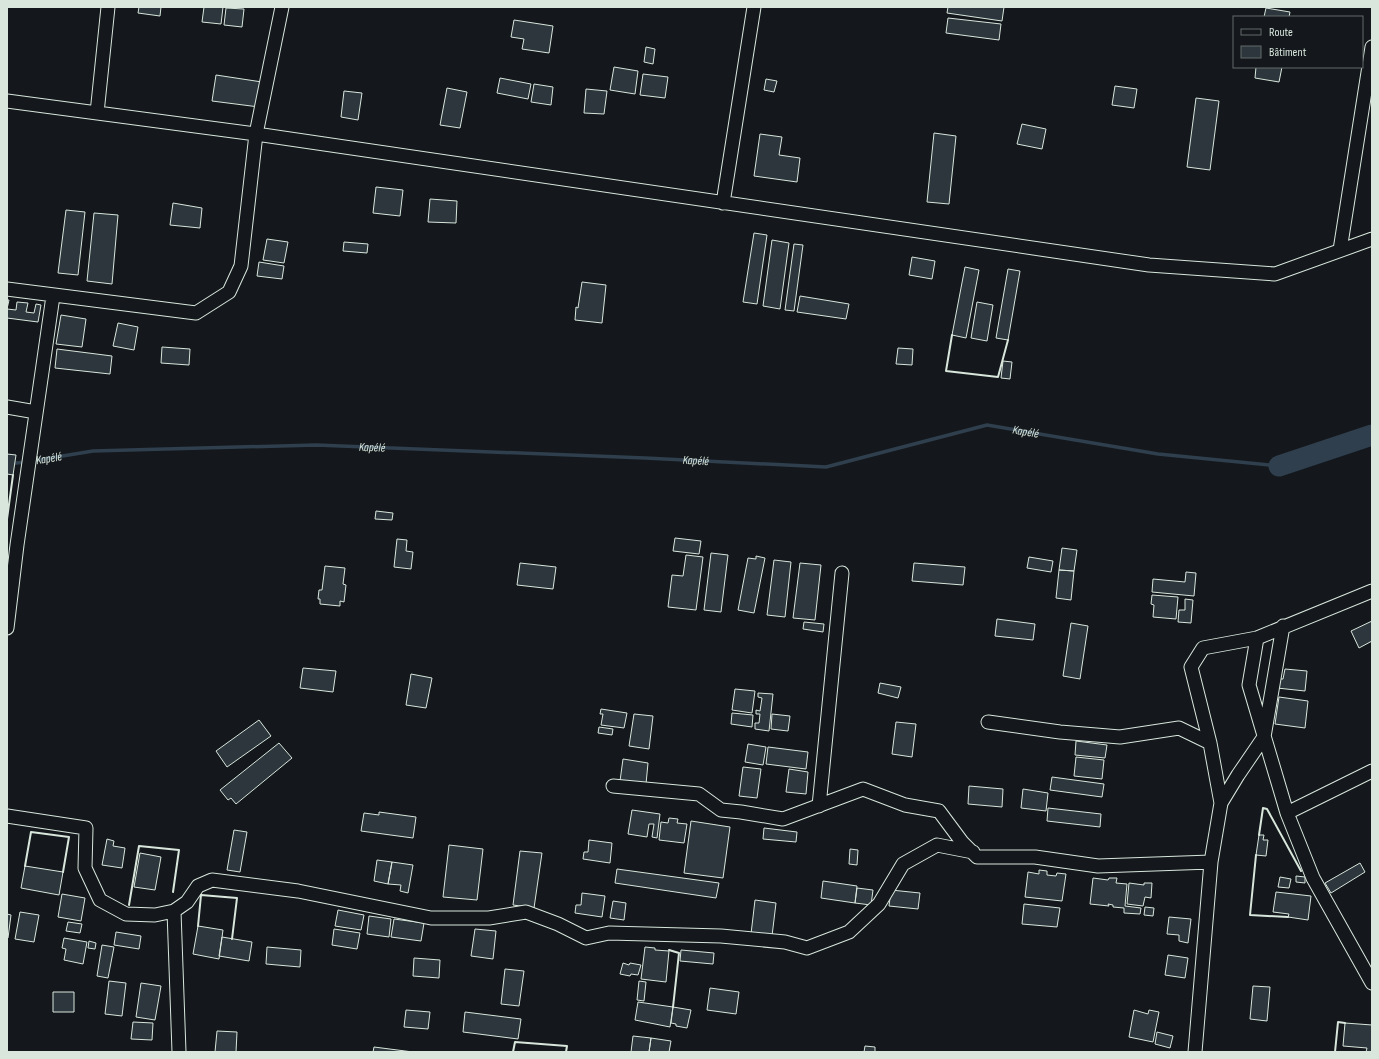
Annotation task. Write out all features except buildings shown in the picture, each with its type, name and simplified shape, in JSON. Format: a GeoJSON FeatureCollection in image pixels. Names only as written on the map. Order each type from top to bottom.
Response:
{"type":"FeatureCollection","features":[{"type":"Feature","properties":{"kind":"street"},"geometry":{"type":"LineString","coordinates":[[97,113],[108,7]]}},
{"type":"Feature","properties":{"kind":"street"},"geometry":{"type":"LineString","coordinates":[[7,289],[196,313],[229,292],[241,266],[256,134],[282,7]]}},
{"type":"Feature","properties":{"kind":"street"},"geometry":{"type":"LineString","coordinates":[[723,203],[754,7]]}},
{"type":"Feature","properties":{"kind":"street"},"geometry":{"type":"LineString","coordinates":[[1340,250],[1372,47]]}},
{"type":"Feature","properties":{"kind":"street"},"geometry":{"type":"LineString","coordinates":[[7,101],[256,134],[1149,266],[1275,274],[1372,239]]}},
{"type":"Feature","properties":{"kind":"street"},"geometry":{"type":"LineString","coordinates":[[7,628],[12,544],[36,412],[53,296]]}},
{"type":"Feature","properties":{"kind":"street"},"geometry":{"type":"LineString","coordinates":[[7,407],[36,412]]}},
{"type":"Feature","properties":{"kind":"street"},"geometry":{"type":"LineString","coordinates":[[819,806],[842,573]]}},
{"type":"Feature","properties":{"kind":"street"},"geometry":{"type":"LineString","coordinates":[[1195,1052],[1211,862],[1221,803],[1210,743],[1191,667],[1203,648],[1257,638],[1283,626],[1372,592]]}},
{"type":"Feature","properties":{"kind":"street"},"geometry":{"type":"LineString","coordinates":[[1221,803],[1264,737],[1283,626]]}},
{"type":"Feature","properties":{"kind":"street"},"geometry":{"type":"LineString","coordinates":[[1257,638],[1249,685],[1287,813],[1313,878],[1372,983]]}},
{"type":"Feature","properties":{"kind":"street"},"geometry":{"type":"LineString","coordinates":[[988,722],[1060,732],[1120,738],[1179,728],[1210,743]]}},
{"type":"Feature","properties":{"kind":"street"},"geometry":{"type":"LineString","coordinates":[[1287,813],[1372,771]]}},
{"type":"Feature","properties":{"kind":"street"},"geometry":{"type":"LineString","coordinates":[[613,786],[699,794],[721,810],[783,819],[863,789],[905,805],[939,811],[962,842],[977,857],[1035,857],[1098,866],[1211,862]]}},
{"type":"Feature","properties":{"kind":"street"},"geometry":{"type":"LineString","coordinates":[[7,816],[86,828],[86,868],[100,900],[126,914],[155,915],[174,911],[187,902],[198,886],[212,880],[298,891],[431,918],[489,918],[526,912],[558,924],[586,938],[609,933],[721,936],[785,942],[807,948],[849,932],[878,904],[903,864],[937,845],[973,852]]}},
{"type":"Feature","properties":{"kind":"street"},"geometry":{"type":"LineString","coordinates":[[174,911],[179,1052]]}},
{"type":"Feature","properties":{"kind":"waterway","name":"Kapélé"},"geometry":{"type":"LineString","coordinates":[[32,461],[93,451],[316,445],[826,467],[987,425],[1158,454],[1279,466]]}},
{"type":"Feature","properties":{"kind":"waterway","name":"Kapélé"},"geometry":{"type":"LineString","coordinates":[[1279,466],[1372,435]]}},
{"type":"Feature","properties":{"kind":"waterway","name":"Kapélé"},"geometry":{"type":"LineString","coordinates":[[7,464],[26,462]]}},
{"type":"Feature","properties":{"kind":"wall"},"geometry":{"type":"LineString","coordinates":[[952,335],[946,371],[998,377],[1008,340]]}},
{"type":"Feature","properties":{"kind":"wall"},"geometry":{"type":"LineString","coordinates":[[7,519],[13,475]]}},
{"type":"Feature","properties":{"kind":"wall"},"geometry":{"type":"LineString","coordinates":[[1259,835],[1263,808],[1267,809],[1301,871]]}},
{"type":"Feature","properties":{"kind":"wall"},"geometry":{"type":"LineString","coordinates":[[25,866],[31,832],[69,837],[63,872]]}},
{"type":"Feature","properties":{"kind":"wall"},"geometry":{"type":"LineString","coordinates":[[129,905],[139,846],[179,850],[173,892]]}},
{"type":"Feature","properties":{"kind":"wall"},"geometry":{"type":"LineString","coordinates":[[1256,855],[1250,915],[1288,917]]}},
{"type":"Feature","properties":{"kind":"wall"},"geometry":{"type":"LineString","coordinates":[[198,926],[201,895],[237,898],[232,939]]}},
{"type":"Feature","properties":{"kind":"wall"},"geometry":{"type":"LineString","coordinates":[[669,950],[679,953],[673,1007]]}},
{"type":"Feature","properties":{"kind":"wall"},"geometry":{"type":"LineString","coordinates":[[1335,1052],[1338,1022],[1345,1023]]}},
{"type":"Feature","properties":{"kind":"wall"},"geometry":{"type":"LineString","coordinates":[[513,1052],[515,1042],[567,1046],[566,1052]]}}]}
